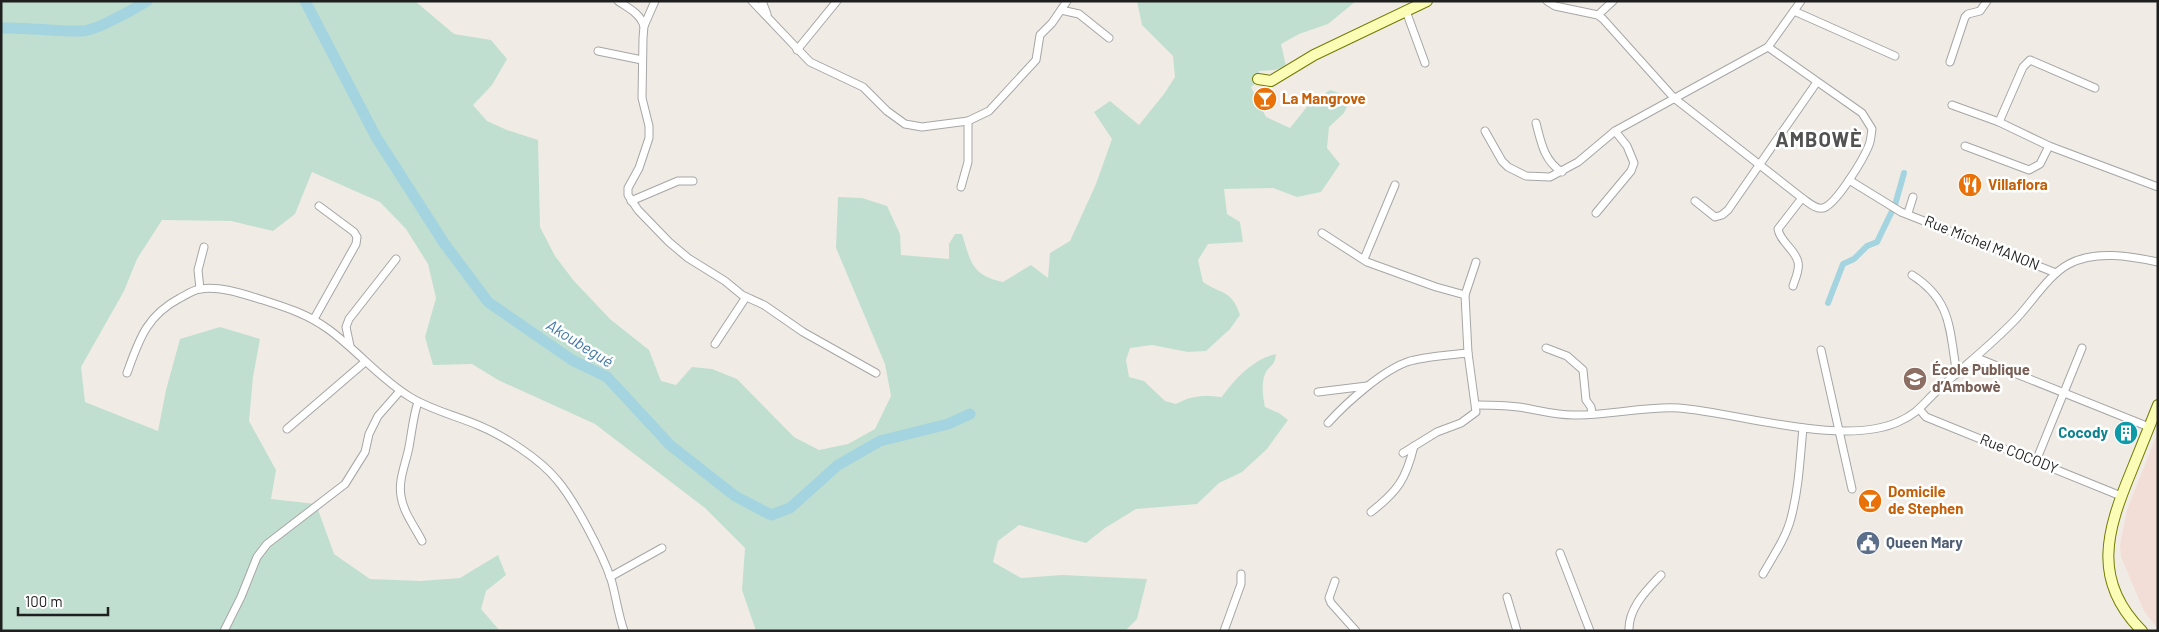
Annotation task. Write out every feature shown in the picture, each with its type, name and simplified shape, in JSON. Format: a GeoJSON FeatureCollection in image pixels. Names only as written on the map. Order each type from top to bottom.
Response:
{"type":"FeatureCollection","features":[{"type":"Feature","properties":{"kind":"main road"},"geometry":{"type":"LineString","coordinates":[[1258,79],[1271,81],[1314,55],[1426,1]]}},
{"type":"Feature","properties":{"kind":"main road"},"geometry":{"type":"LineString","coordinates":[[2142,631],[2119,599],[2112,582],[2108,564],[2109,535],[2121,496],[2158,405]]}},
{"type":"Feature","properties":{"kind":"street"},"geometry":{"type":"LineString","coordinates":[[618,1],[641,17],[644,26]]}},
{"type":"Feature","properties":{"kind":"street"},"geometry":{"type":"LineString","coordinates":[[655,1],[644,26],[642,60],[642,98],[649,126],[649,138],[639,168],[628,188],[631,201],[653,227],[675,247],[746,297],[764,305],[803,332],[876,374]]}},
{"type":"Feature","properties":{"kind":"street"},"geometry":{"type":"LineString","coordinates":[[752,1],[810,62],[863,87],[887,111],[905,124],[922,127],[968,121],[989,110],[1036,60],[1040,35],[1067,1]]}},
{"type":"Feature","properties":{"kind":"street"},"geometry":{"type":"LineString","coordinates":[[762,1],[769,18]]}},
{"type":"Feature","properties":{"kind":"street"},"geometry":{"type":"LineString","coordinates":[[797,50],[837,1]]}},
{"type":"Feature","properties":{"kind":"street"},"geometry":{"type":"LineString","coordinates":[[1547,1],[1556,6],[1598,15],[1674,98],[1802,198],[1818,208],[1822,208],[1830,205],[1849,180],[1869,146],[1872,129],[1862,113],[1768,47]]}},
{"type":"Feature","properties":{"kind":"street"},"geometry":{"type":"LineString","coordinates":[[1598,15],[1613,1]]}},
{"type":"Feature","properties":{"kind":"street"},"geometry":{"type":"LineString","coordinates":[[1485,131],[1502,161],[1508,167],[1526,176],[1537,178],[1550,177],[1578,162],[1615,131],[1768,47],[1801,1]]}},
{"type":"Feature","properties":{"kind":"street"},"geometry":{"type":"LineString","coordinates":[[1950,62],[1965,17],[1968,14],[1980,11],[1987,1]]}},
{"type":"Feature","properties":{"kind":"street"},"geometry":{"type":"LineString","coordinates":[[636,13],[650,10]]}},
{"type":"Feature","properties":{"kind":"street"},"geometry":{"type":"LineString","coordinates":[[1061,10],[1079,14],[1109,38]]}},
{"type":"Feature","properties":{"kind":"street"},"geometry":{"type":"LineString","coordinates":[[1406,11],[1425,63]]}},
{"type":"Feature","properties":{"kind":"street"},"geometry":{"type":"LineString","coordinates":[[1794,11],[1895,56]]}},
{"type":"Feature","properties":{"kind":"street"},"geometry":{"type":"LineString","coordinates":[[598,51],[642,60]]}},
{"type":"Feature","properties":{"kind":"street"},"geometry":{"type":"LineString","coordinates":[[2000,122],[2023,67],[2030,60],[2095,88]]}},
{"type":"Feature","properties":{"kind":"street"},"geometry":{"type":"LineString","coordinates":[[1696,201],[1715,216],[1722,215],[1728,210],[1817,82]]}},
{"type":"Feature","properties":{"kind":"street"},"geometry":{"type":"LineString","coordinates":[[1952,105],[2000,122],[2049,146],[2158,187]]}},
{"type":"Feature","properties":{"kind":"street"},"geometry":{"type":"LineString","coordinates":[[961,187],[968,162],[968,121]]}},
{"type":"Feature","properties":{"kind":"street"},"geometry":{"type":"LineString","coordinates":[[1536,123],[1544,151],[1554,167],[1562,172]]}},
{"type":"Feature","properties":{"kind":"street"},"geometry":{"type":"LineString","coordinates":[[1596,213],[1631,171],[1634,164],[1627,146],[1615,131]]}},
{"type":"Feature","properties":{"kind":"street"},"geometry":{"type":"LineString","coordinates":[[1965,146],[2029,170],[2040,164],[2049,146]]}},
{"type":"Feature","properties":{"kind":"street","name":"Rue Michel MANON"},"geometry":{"type":"LineString","coordinates":[[1849,180],[1901,212],[2056,274]]}},
{"type":"Feature","properties":{"kind":"street"},"geometry":{"type":"LineString","coordinates":[[631,201],[678,181],[693,181]]}},
{"type":"Feature","properties":{"kind":"street"},"geometry":{"type":"LineString","coordinates":[[1364,259],[1394,185]]}},
{"type":"Feature","properties":{"kind":"street"},"geometry":{"type":"LineString","coordinates":[[1908,214],[1913,197]]}},
{"type":"Feature","properties":{"kind":"street"},"geometry":{"type":"LineString","coordinates":[[1793,286],[1798,270],[1798,262],[1779,235],[1778,229],[1802,198]]}},
{"type":"Feature","properties":{"kind":"street"},"geometry":{"type":"LineString","coordinates":[[314,319],[356,244],[357,237],[354,232],[319,206]]}},
{"type":"Feature","properties":{"kind":"street"},"geometry":{"type":"LineString","coordinates":[[1322,233],[1367,262],[1400,275],[1465,295]]}},
{"type":"Feature","properties":{"kind":"street"},"geometry":{"type":"LineString","coordinates":[[200,289],[198,270],[204,247]]}},
{"type":"Feature","properties":{"kind":"street"},"geometry":{"type":"LineString","coordinates":[[1476,405],[1509,406],[1575,416],[1651,408],[1676,408],[1803,428],[1875,429],[1888,426],[1920,410],[1938,389],[1977,358],[2029,306],[2056,274],[2068,264],[2090,257],[2126,257],[2158,262]]}},
{"type":"Feature","properties":{"kind":"street"},"geometry":{"type":"LineString","coordinates":[[350,346],[346,327],[349,319],[396,259]]}},
{"type":"Feature","properties":{"kind":"street"},"geometry":{"type":"LineString","coordinates":[[1403,453],[1437,432],[1470,417],[1476,412],[1468,353],[1465,295],[1476,262]]}},
{"type":"Feature","properties":{"kind":"street"},"geometry":{"type":"LineString","coordinates":[[1912,276],[1926,284],[1936,295],[1948,314],[1957,374]]}},
{"type":"Feature","properties":{"kind":"street"},"geometry":{"type":"LineString","coordinates":[[127,373],[137,344],[149,322],[175,301],[200,289],[232,291],[303,312],[350,346],[365,362],[418,402],[481,426],[508,442],[549,471],[575,507],[610,577],[624,631]]}},
{"type":"Feature","properties":{"kind":"street"},"geometry":{"type":"LineString","coordinates":[[715,344],[746,297]]}},
{"type":"Feature","properties":{"kind":"street"},"geometry":{"type":"LineString","coordinates":[[1546,348],[1567,356],[1583,370],[1586,400],[1591,407],[1592,414]]}},
{"type":"Feature","properties":{"kind":"street"},"geometry":{"type":"LineString","coordinates":[[2036,461],[2082,348]]}},
{"type":"Feature","properties":{"kind":"street"},"geometry":{"type":"LineString","coordinates":[[1821,350],[1852,489]]}},
{"type":"Feature","properties":{"kind":"street"},"geometry":{"type":"LineString","coordinates":[[1328,423],[1351,399],[1367,386],[1408,362],[1468,353]]}},
{"type":"Feature","properties":{"kind":"street"},"geometry":{"type":"LineString","coordinates":[[1977,358],[2149,427]]}},
{"type":"Feature","properties":{"kind":"street"},"geometry":{"type":"LineString","coordinates":[[287,429],[365,362]]}},
{"type":"Feature","properties":{"kind":"street"},"geometry":{"type":"LineString","coordinates":[[1318,392],[1367,386]]}},
{"type":"Feature","properties":{"kind":"street"},"geometry":{"type":"LineString","coordinates":[[224,631],[241,597],[257,557],[267,544],[345,484],[365,452],[369,434],[378,416],[400,390]]}},
{"type":"Feature","properties":{"kind":"street"},"geometry":{"type":"LineString","coordinates":[[418,402],[411,426],[400,496],[404,508],[422,541]]}},
{"type":"Feature","properties":{"kind":"street","name":"Rue COCODY"},"geometry":{"type":"LineString","coordinates":[[1920,410],[1926,417],[2121,496]]}},
{"type":"Feature","properties":{"kind":"street"},"geometry":{"type":"LineString","coordinates":[[1763,574],[1780,544],[1791,519],[1801,464],[1803,428]]}},
{"type":"Feature","properties":{"kind":"street"},"geometry":{"type":"LineString","coordinates":[[1371,512],[1395,492],[1402,482],[1409,468],[1414,446]]}},
{"type":"Feature","properties":{"kind":"street"},"geometry":{"type":"LineString","coordinates":[[610,577],[662,548]]}},
{"type":"Feature","properties":{"kind":"street"},"geometry":{"type":"LineString","coordinates":[[1560,553],[1590,631]]}},
{"type":"Feature","properties":{"kind":"street"},"geometry":{"type":"LineString","coordinates":[[1224,631],[1241,584],[1241,574]]}},
{"type":"Feature","properties":{"kind":"street"},"geometry":{"type":"LineString","coordinates":[[1629,631],[1631,617],[1636,605],[1661,575]]}},
{"type":"Feature","properties":{"kind":"street"},"geometry":{"type":"LineString","coordinates":[[1335,581],[1329,598],[1331,603],[1356,631]]}},
{"type":"Feature","properties":{"kind":"street"},"geometry":{"type":"LineString","coordinates":[[1507,597],[1517,631]]}},
{"type":"Feature","properties":{"kind":"shaded area"},"geometry":{"type":"Polygon","coordinates":[[[2158,432],[2158,629],[2144,611],[2121,557],[2120,545],[2127,510],[2158,432]]]}},
{"type":"Feature","properties":{"kind":"green space"},"geometry":{"type":"Polygon","coordinates":[[[1,1],[415,1],[454,34],[491,40],[507,59],[492,85],[473,105],[487,121],[538,140],[540,227],[555,256],[574,281],[610,319],[649,350],[661,381],[676,385],[692,367],[712,369],[737,379],[794,437],[819,450],[848,444],[875,429],[891,396],[885,364],[836,248],[838,197],[862,198],[887,206],[900,234],[901,255],[949,259],[949,244],[955,234],[962,234],[970,260],[978,271],[984,275],[1003,282],[1031,265],[1048,278],[1050,253],[1070,241],[1096,184],[1112,139],[1094,112],[1110,101],[1139,125],[1175,77],[1173,56],[1142,25],[1137,1],[1356,1],[1328,24],[1299,34],[1281,44],[1286,66],[1275,70],[1259,71],[1258,82],[1251,87],[1266,117],[1290,128],[1310,103],[1330,90],[1352,97],[1344,113],[1329,127],[1327,148],[1340,164],[1321,192],[1297,197],[1273,188],[1224,189],[1227,214],[1240,222],[1243,242],[1208,244],[1198,260],[1203,282],[1230,297],[1234,301],[1240,315],[1230,329],[1206,351],[1188,352],[1152,345],[1130,348],[1126,360],[1129,377],[1144,381],[1165,401],[1176,404],[1198,396],[1222,397],[1246,370],[1260,360],[1276,354],[1263,382],[1264,403],[1265,407],[1279,413],[1288,420],[1267,449],[1242,472],[1219,483],[1197,504],[1136,509],[1105,528],[1086,543],[1019,525],[998,541],[993,562],[1021,578],[1062,575],[1147,579],[1137,619],[1125,631],[756,631],[742,590],[745,548],[705,508],[595,424],[498,380],[472,364],[433,365],[425,337],[436,298],[428,264],[406,229],[380,202],[312,172],[295,214],[273,231],[231,221],[162,220],[137,259],[124,291],[81,367],[85,402],[158,431],[166,390],[180,339],[220,327],[260,339],[253,377],[249,421],[276,470],[271,499],[316,504],[334,554],[370,579],[420,581],[460,578],[498,555],[506,575],[486,591],[481,609],[500,631],[1,631],[1,1]]]}},
{"type":"Feature","properties":{"kind":"waterway","name":"Akoubegué"},"geometry":{"type":"LineString","coordinates":[[1,28],[63,31],[89,30],[125,14],[147,1]]}},
{"type":"Feature","properties":{"kind":"waterway","name":"Akoubegué"},"geometry":{"type":"LineString","coordinates":[[305,1],[376,137],[444,243],[488,302],[572,360],[607,377],[670,445],[735,496],[771,515],[790,508],[838,465],[880,441],[948,424],[970,414]]}},
{"type":"Feature","properties":{"kind":"waterway"},"geometry":{"type":"LineString","coordinates":[[1828,303],[1843,264],[1854,259],[1867,246],[1877,242],[1895,205],[1904,173]]}},
{"type":"Feature","properties":{"kind":"place","name":"La Mangrove"},"geometry":{"type":"Point","coordinates":[1265,99]}},
{"type":"Feature","properties":{"kind":"place","name":"Villaflora"},"geometry":{"type":"Point","coordinates":[1970,185]}},
{"type":"Feature","properties":{"kind":"place","name":"École Publique d’Ambowè"},"geometry":{"type":"Point","coordinates":[1915,379]}},
{"type":"Feature","properties":{"kind":"place","name":"Cocody"},"geometry":{"type":"Point","coordinates":[2126,433]}},
{"type":"Feature","properties":{"kind":"place","name":"Domicile de Stephen"},"geometry":{"type":"Point","coordinates":[1870,501]}},
{"type":"Feature","properties":{"kind":"place","name":"Queen Mary"},"geometry":{"type":"Point","coordinates":[1868,543]}},
{"type":"Feature","properties":{"kind":"district","name":"AMBOWÈ"},"geometry":{"type":"Point","coordinates":[1819,140]}}]}
